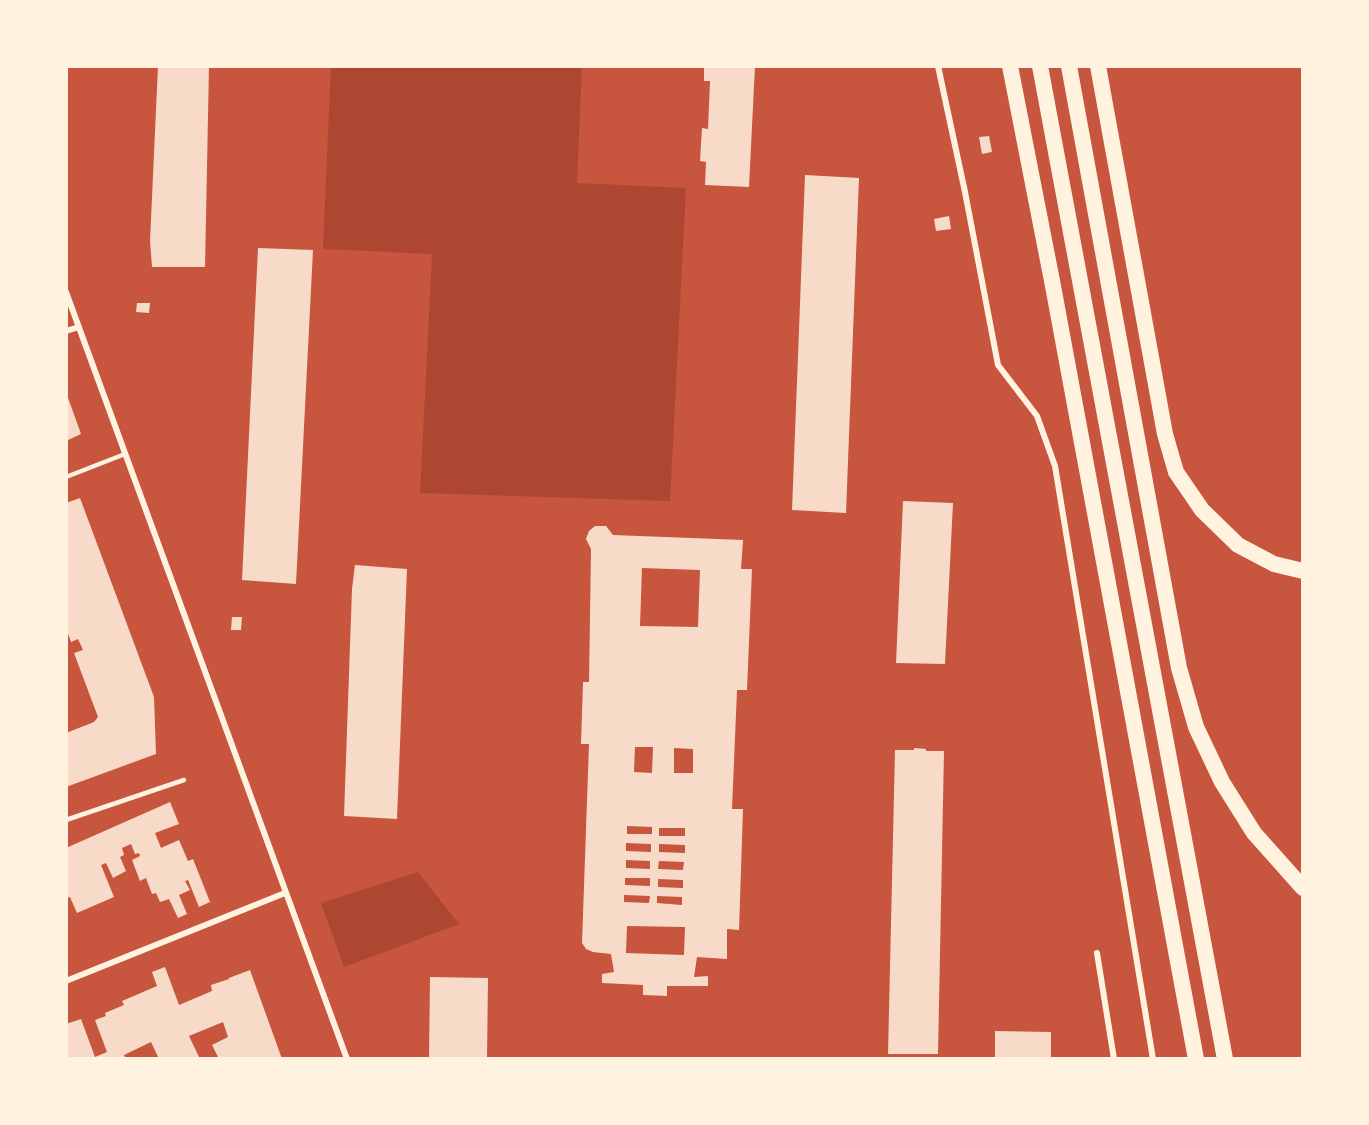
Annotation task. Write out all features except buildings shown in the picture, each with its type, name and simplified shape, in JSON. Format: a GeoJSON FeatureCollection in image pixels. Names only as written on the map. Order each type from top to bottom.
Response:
{"type":"FeatureCollection","features":[{"type":"Feature","properties":{"kind":"highway"},"geometry":{"type":"LineString","coordinates":[[1010,66],[1196,1059]]}},
{"type":"Feature","properties":{"kind":"highway"},"geometry":{"type":"LineString","coordinates":[[1040,66],[1225,1059]]}},
{"type":"Feature","properties":{"kind":"highway"},"geometry":{"type":"LineString","coordinates":[[1069,66],[1179,668],[1196,727],[1222,782],[1254,833],[1303,888]]}},
{"type":"Feature","properties":{"kind":"highway"},"geometry":{"type":"LineString","coordinates":[[1098,66],[1165,434],[1176,472],[1202,510],[1235,542],[1274,564],[1303,571]]}},
{"type":"Feature","properties":{"kind":"street"},"geometry":{"type":"LineString","coordinates":[[938,66],[998,365],[1037,416],[1055,466],[1153,1059]]}},
{"type":"Feature","properties":{"kind":"street"},"geometry":{"type":"LineString","coordinates":[[66,292],[347,1059]]}},
{"type":"Feature","properties":{"kind":"street"},"geometry":{"type":"LineString","coordinates":[[66,331],[79,327]]}},
{"type":"Feature","properties":{"kind":"street"},"geometry":{"type":"LineString","coordinates":[[66,981],[285,893]]}},
{"type":"Feature","properties":{"kind":"street"},"geometry":{"type":"LineString","coordinates":[[1097,953],[1114,1059]]}},
{"type":"Feature","properties":{"kind":"lane"},"geometry":{"type":"LineString","coordinates":[[66,477],[125,454]]}},
{"type":"Feature","properties":{"kind":"lane"},"geometry":{"type":"LineString","coordinates":[[66,820],[184,780]]}},
{"type":"Feature","properties":{"kind":"shaded area"},"geometry":{"type":"Polygon","coordinates":[[[331,66],[582,66],[577,183],[686,188],[670,501],[420,493],[432,254],[323,249],[331,66]]]}},
{"type":"Feature","properties":{"kind":"shaded area"},"geometry":{"type":"Polygon","coordinates":[[[418,872],[459,924],[344,967],[321,903],[418,872]]]}}]}
